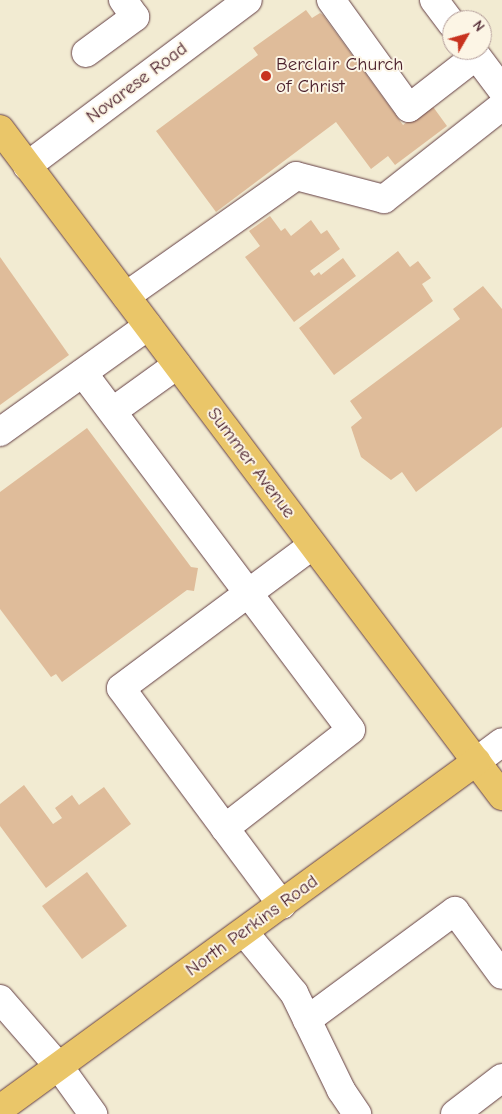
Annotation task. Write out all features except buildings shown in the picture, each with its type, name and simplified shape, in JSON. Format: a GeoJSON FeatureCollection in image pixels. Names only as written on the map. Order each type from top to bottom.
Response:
{"type":"FeatureCollection","features":[{"type":"Feature","properties":{"kind":"main road","name":"Summer Avenue"},"geometry":{"type":"LineString","coordinates":[[0,129],[502,796]]}},
{"type":"Feature","properties":{"kind":"main road","name":"North Perkins Road"},"geometry":{"type":"LineString","coordinates":[[0,1109],[60,1068],[477,761]]}},
{"type":"Feature","properties":{"kind":"street"},"geometry":{"type":"LineString","coordinates":[[86,53],[135,17],[123,0]]}},
{"type":"Feature","properties":{"kind":"street","name":"Novarese Road"},"geometry":{"type":"LineString","coordinates":[[27,166],[248,0]]}},
{"type":"Feature","properties":{"kind":"street"},"geometry":{"type":"LineString","coordinates":[[331,0],[409,108],[466,60]]}},
{"type":"Feature","properties":{"kind":"street"},"geometry":{"type":"LineString","coordinates":[[434,0],[442,11]]}},
{"type":"Feature","properties":{"kind":"street"},"geometry":{"type":"LineString","coordinates":[[479,60],[502,90]]}},
{"type":"Feature","properties":{"kind":"street"},"geometry":{"type":"LineString","coordinates":[[126,296],[296,176],[384,199],[502,106]]}},
{"type":"Feature","properties":{"kind":"street"},"geometry":{"type":"LineString","coordinates":[[0,432],[148,326]]}},
{"type":"Feature","properties":{"kind":"street"},"geometry":{"type":"LineString","coordinates":[[113,412],[177,365]]}},
{"type":"Feature","properties":{"kind":"street"},"geometry":{"type":"LineString","coordinates":[[83,373],[250,591],[351,730],[225,828]]}},
{"type":"Feature","properties":{"kind":"street"},"geometry":{"type":"LineString","coordinates":[[282,904],[122,688],[313,545]]}},
{"type":"Feature","properties":{"kind":"street","name":"North Perkins Road"},"geometry":{"type":"LineString","coordinates":[[477,761],[502,742]]}},
{"type":"Feature","properties":{"kind":"street"},"geometry":{"type":"LineString","coordinates":[[307,1020],[455,912],[502,975]]}},
{"type":"Feature","properties":{"kind":"street"},"geometry":{"type":"LineString","coordinates":[[244,932],[294,993],[341,1090],[358,1114]]}},
{"type":"Feature","properties":{"kind":"street"},"geometry":{"type":"LineString","coordinates":[[0,999],[60,1068],[93,1114]]}},
{"type":"Feature","properties":{"kind":"street"},"geometry":{"type":"LineString","coordinates":[[455,1114],[502,1078]]}},
{"type":"Feature","properties":{"kind":"place","name":"Berclair Church of Christ"},"geometry":{"type":"Point","coordinates":[266,76]}}]}
